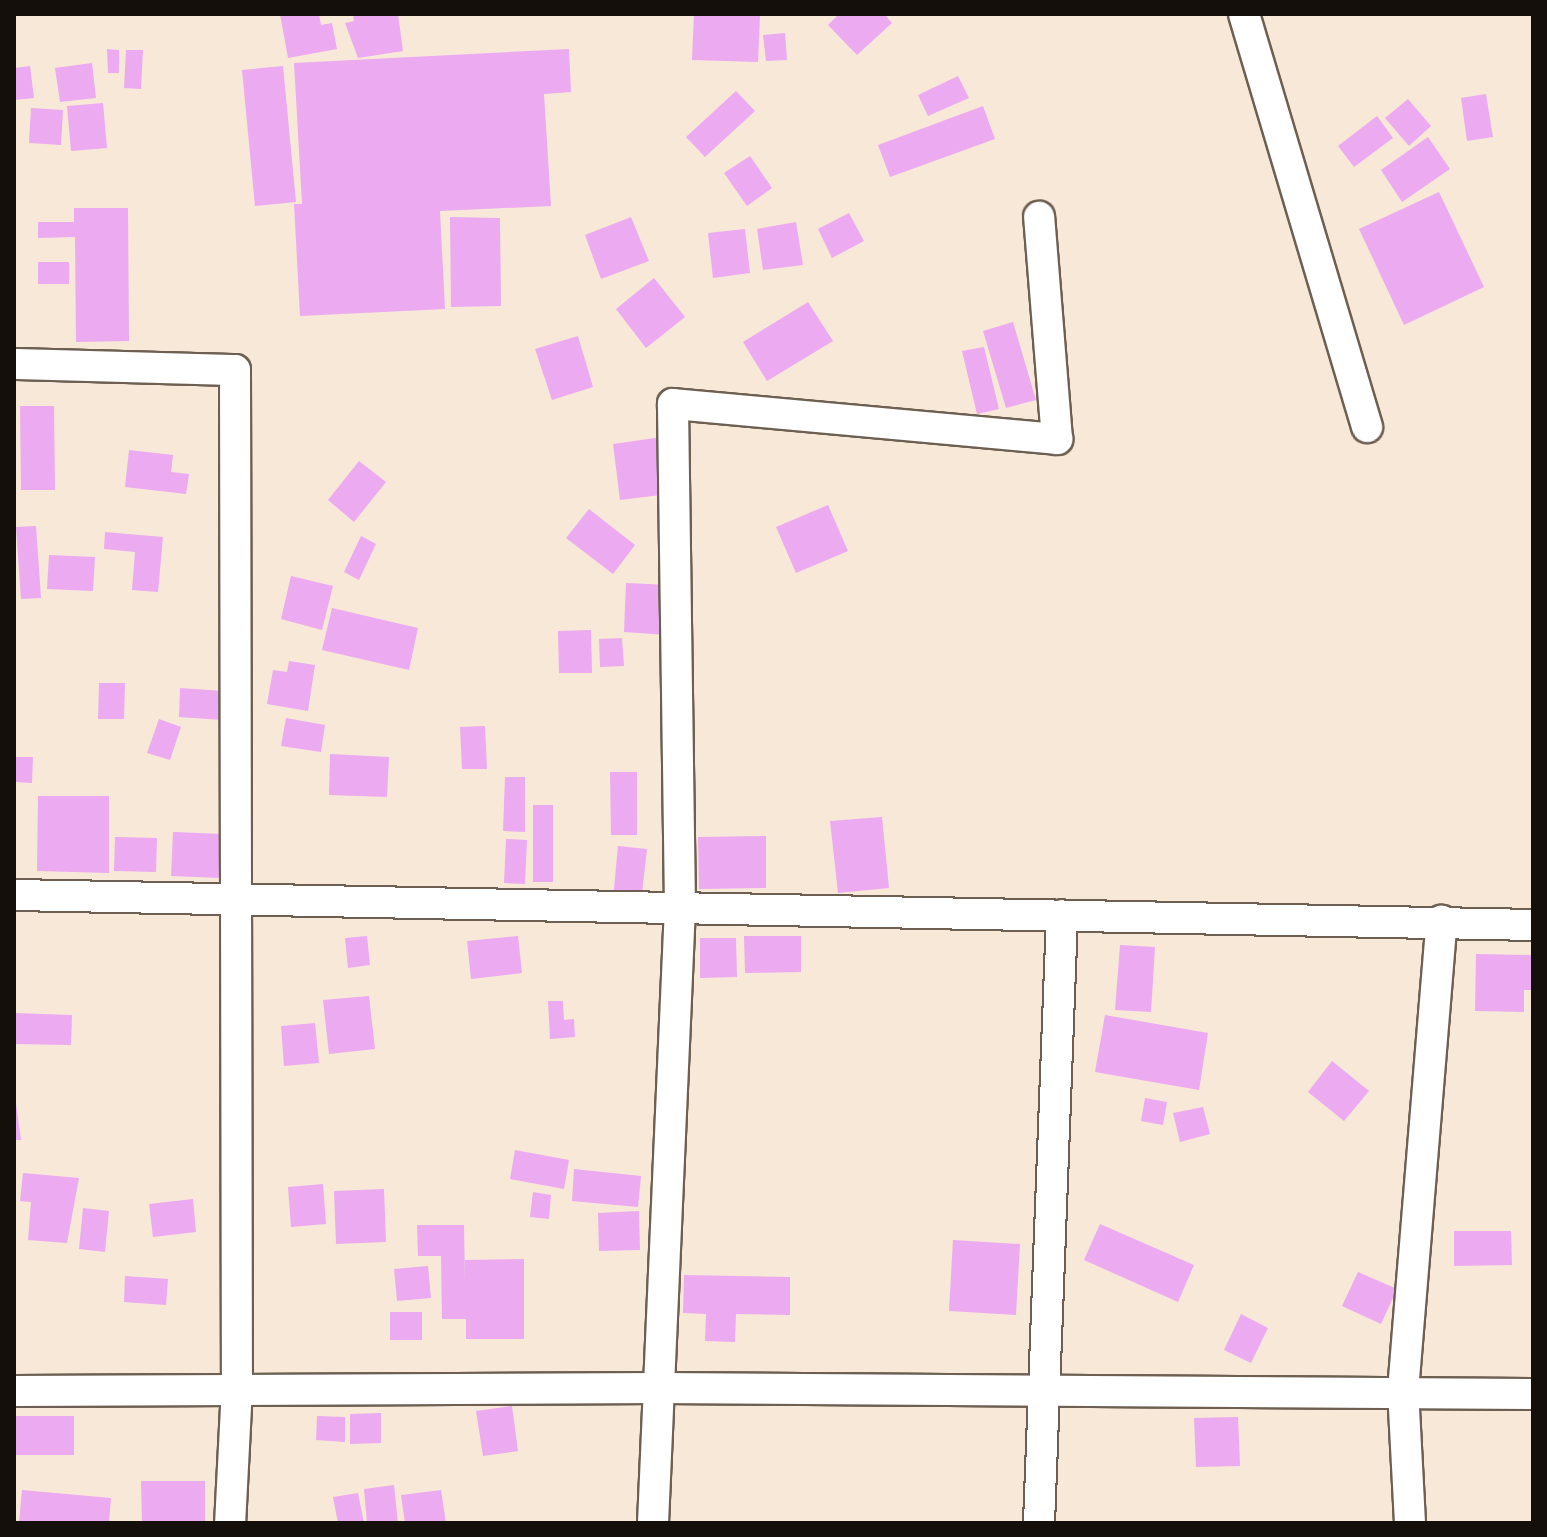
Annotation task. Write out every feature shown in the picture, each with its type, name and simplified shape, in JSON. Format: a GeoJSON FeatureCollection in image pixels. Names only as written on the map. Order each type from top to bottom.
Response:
{"type":"FeatureCollection","features":[{"type":"Feature","properties":{"kind":"street"},"geometry":{"type":"LineString","coordinates":[[1244,14],[1367,427]]}},
{"type":"Feature","properties":{"kind":"street"},"geometry":{"type":"LineString","coordinates":[[653,1523],[680,907],[673,404],[1057,439],[1039,217]]}},
{"type":"Feature","properties":{"kind":"street"},"geometry":{"type":"LineString","coordinates":[[14,364],[235,370],[232,899],[237,1387],[230,1523]]}},
{"type":"Feature","properties":{"kind":"street"},"geometry":{"type":"LineString","coordinates":[[14,895],[1533,925]]}},
{"type":"Feature","properties":{"kind":"street"},"geometry":{"type":"LineString","coordinates":[[1039,1523],[1040,1394],[1062,915]]}},
{"type":"Feature","properties":{"kind":"street"},"geometry":{"type":"LineString","coordinates":[[1410,1523],[1403,1391],[1442,921]]}},
{"type":"Feature","properties":{"kind":"street"},"geometry":{"type":"LineString","coordinates":[[14,1391],[237,1387],[660,1388],[1040,1394],[1403,1391],[1533,1394]]}},
{"type":"Feature","properties":{"kind":"building"},"geometry":{"type":"Polygon","coordinates":[[[280,14],[319,14],[321,25],[332,23],[337,49],[288,58],[280,14]]]}},
{"type":"Feature","properties":{"kind":"building"},"geometry":{"type":"Polygon","coordinates":[[[353,14],[398,14],[403,51],[358,58],[345,23],[354,21],[353,14]]]}},
{"type":"Feature","properties":{"kind":"building"},"geometry":{"type":"Polygon","coordinates":[[[694,14],[760,14],[758,62],[692,60],[694,14]]]}},
{"type":"Feature","properties":{"kind":"building"},"geometry":{"type":"Polygon","coordinates":[[[839,14],[884,14],[892,23],[857,55],[828,25],[839,14]]]}},
{"type":"Feature","properties":{"kind":"building"},"geometry":{"type":"Polygon","coordinates":[[[785,33],[787,60],[766,61],[763,35],[785,33]]]}},
{"type":"Feature","properties":{"kind":"building"},"geometry":{"type":"Polygon","coordinates":[[[107,49],[119,50],[119,73],[108,73],[107,49]]]}},
{"type":"Feature","properties":{"kind":"building"},"geometry":{"type":"Polygon","coordinates":[[[569,49],[571,92],[544,94],[551,206],[440,211],[445,309],[300,316],[294,204],[302,204],[294,63],[569,49]]]}},
{"type":"Feature","properties":{"kind":"building"},"geometry":{"type":"Polygon","coordinates":[[[126,50],[143,50],[141,89],[124,88],[126,50]]]}},
{"type":"Feature","properties":{"kind":"building"},"geometry":{"type":"Polygon","coordinates":[[[92,63],[96,98],[60,102],[55,68],[92,63]]]}},
{"type":"Feature","properties":{"kind":"building"},"geometry":{"type":"Polygon","coordinates":[[[30,66],[34,98],[14,100],[14,68],[30,66]]]}},
{"type":"Feature","properties":{"kind":"building"},"geometry":{"type":"Polygon","coordinates":[[[283,66],[296,202],[255,206],[242,70],[283,66]]]}},
{"type":"Feature","properties":{"kind":"building"},"geometry":{"type":"Polygon","coordinates":[[[958,76],[969,98],[928,116],[918,95],[958,76]]]}},
{"type":"Feature","properties":{"kind":"building"},"geometry":{"type":"Polygon","coordinates":[[[736,91],[755,111],[705,157],[686,137],[736,91]]]}},
{"type":"Feature","properties":{"kind":"building"},"geometry":{"type":"Polygon","coordinates":[[[1486,94],[1493,137],[1467,141],[1461,98],[1486,94]]]}},
{"type":"Feature","properties":{"kind":"building"},"geometry":{"type":"Polygon","coordinates":[[[1408,99],[1431,126],[1409,146],[1385,118],[1408,99]]]}},
{"type":"Feature","properties":{"kind":"building"},"geometry":{"type":"Polygon","coordinates":[[[103,103],[107,148],[71,151],[67,106],[103,103]]]}},
{"type":"Feature","properties":{"kind":"building"},"geometry":{"type":"Polygon","coordinates":[[[983,106],[995,139],[890,177],[878,145],[983,106]]]}},
{"type":"Feature","properties":{"kind":"building"},"geometry":{"type":"Polygon","coordinates":[[[31,108],[63,110],[61,145],[29,143],[31,108]]]}},
{"type":"Feature","properties":{"kind":"building"},"geometry":{"type":"Polygon","coordinates":[[[1377,116],[1393,138],[1354,167],[1338,146],[1377,116]]]}},
{"type":"Feature","properties":{"kind":"building"},"geometry":{"type":"Polygon","coordinates":[[[1428,137],[1450,169],[1402,202],[1381,170],[1428,137]]]}},
{"type":"Feature","properties":{"kind":"building"},"geometry":{"type":"Polygon","coordinates":[[[750,156],[772,188],[747,206],[724,173],[750,156]]]}},
{"type":"Feature","properties":{"kind":"building"},"geometry":{"type":"Polygon","coordinates":[[[1439,192],[1484,287],[1404,325],[1359,229],[1439,192]]]}},
{"type":"Feature","properties":{"kind":"building"},"geometry":{"type":"Polygon","coordinates":[[[74,208],[128,208],[129,341],[76,342],[75,237],[38,238],[38,222],[74,222],[74,208]]]}},
{"type":"Feature","properties":{"kind":"building"},"geometry":{"type":"Polygon","coordinates":[[[849,213],[864,241],[832,258],[818,229],[849,213]]]}},
{"type":"Feature","properties":{"kind":"building"},"geometry":{"type":"Polygon","coordinates":[[[450,217],[500,218],[501,306],[451,307],[450,217]]]}},
{"type":"Feature","properties":{"kind":"building"},"geometry":{"type":"Polygon","coordinates":[[[631,217],[649,261],[601,279],[585,235],[631,217]]]}},
{"type":"Feature","properties":{"kind":"building"},"geometry":{"type":"Polygon","coordinates":[[[796,222],[803,265],[763,270],[757,229],[796,222]]]}},
{"type":"Feature","properties":{"kind":"building"},"geometry":{"type":"Polygon","coordinates":[[[745,229],[750,273],[713,278],[708,233],[745,229]]]}},
{"type":"Feature","properties":{"kind":"building"},"geometry":{"type":"Polygon","coordinates":[[[38,262],[69,262],[69,284],[38,284],[38,262]]]}},
{"type":"Feature","properties":{"kind":"building"},"geometry":{"type":"Polygon","coordinates":[[[654,278],[685,317],[646,348],[616,309],[654,278]]]}},
{"type":"Feature","properties":{"kind":"building"},"geometry":{"type":"Polygon","coordinates":[[[808,302],[833,341],[767,381],[743,342],[808,302]]]}},
{"type":"Feature","properties":{"kind":"building"},"geometry":{"type":"Polygon","coordinates":[[[1013,322],[1036,400],[1006,408],[983,331],[1013,322]]]}},
{"type":"Feature","properties":{"kind":"building"},"geometry":{"type":"Polygon","coordinates":[[[578,336],[593,387],[552,400],[535,349],[578,336]]]}},
{"type":"Feature","properties":{"kind":"building"},"geometry":{"type":"Polygon","coordinates":[[[984,347],[999,409],[977,414],[962,351],[984,347]]]}},
{"type":"Feature","properties":{"kind":"building"},"geometry":{"type":"Polygon","coordinates":[[[20,406],[54,406],[55,490],[21,490],[20,406]]]}},
{"type":"Feature","properties":{"kind":"building"},"geometry":{"type":"Polygon","coordinates":[[[662,437],[669,494],[620,500],[613,444],[662,437]]]}},
{"type":"Feature","properties":{"kind":"building"},"geometry":{"type":"Polygon","coordinates":[[[129,450],[173,455],[171,472],[189,474],[186,494],[125,487],[129,450]]]}},
{"type":"Feature","properties":{"kind":"building"},"geometry":{"type":"Polygon","coordinates":[[[359,461],[386,482],[354,522],[328,500],[359,461]]]}},
{"type":"Feature","properties":{"kind":"building"},"geometry":{"type":"Polygon","coordinates":[[[828,505],[848,551],[796,573],[776,527],[828,505]]]}},
{"type":"Feature","properties":{"kind":"building"},"geometry":{"type":"Polygon","coordinates":[[[589,509],[635,545],[613,574],[566,538],[589,509]]]}},
{"type":"Feature","properties":{"kind":"building"},"geometry":{"type":"Polygon","coordinates":[[[36,526],[41,598],[21,599],[16,527],[36,526]]]}},
{"type":"Feature","properties":{"kind":"building"},"geometry":{"type":"Polygon","coordinates":[[[105,532],[163,537],[158,592],[132,590],[135,552],[104,549],[105,532]]]}},
{"type":"Feature","properties":{"kind":"building"},"geometry":{"type":"Polygon","coordinates":[[[361,536],[376,544],[359,580],[344,572],[361,536]]]}},
{"type":"Feature","properties":{"kind":"building"},"geometry":{"type":"Polygon","coordinates":[[[49,555],[95,557],[93,591],[47,589],[49,555]]]}},
{"type":"Feature","properties":{"kind":"building"},"geometry":{"type":"Polygon","coordinates":[[[291,576],[333,586],[322,630],[281,619],[291,576]]]}},
{"type":"Feature","properties":{"kind":"building"},"geometry":{"type":"Polygon","coordinates":[[[626,583],[669,585],[667,635],[624,632],[626,583]]]}},
{"type":"Feature","properties":{"kind":"building"},"geometry":{"type":"Polygon","coordinates":[[[332,608],[418,628],[409,670],[322,650],[332,608]]]}},
{"type":"Feature","properties":{"kind":"building"},"geometry":{"type":"Polygon","coordinates":[[[591,630],[592,673],[559,673],[558,631],[591,630]]]}},
{"type":"Feature","properties":{"kind":"building"},"geometry":{"type":"Polygon","coordinates":[[[622,638],[624,666],[600,667],[599,639],[622,638]]]}},
{"type":"Feature","properties":{"kind":"building"},"geometry":{"type":"Polygon","coordinates":[[[289,661],[315,665],[308,711],[267,704],[273,670],[287,672],[289,661]]]}},
{"type":"Feature","properties":{"kind":"building"},"geometry":{"type":"Polygon","coordinates":[[[99,683],[125,683],[124,719],[98,719],[99,683]]]}},
{"type":"Feature","properties":{"kind":"building"},"geometry":{"type":"Polygon","coordinates":[[[180,688],[224,691],[223,720],[179,717],[180,688]]]}},
{"type":"Feature","properties":{"kind":"building"},"geometry":{"type":"Polygon","coordinates":[[[286,718],[325,725],[321,752],[281,746],[286,718]]]}},
{"type":"Feature","properties":{"kind":"building"},"geometry":{"type":"Polygon","coordinates":[[[159,719],[181,727],[170,760],[147,753],[159,719]]]}},
{"type":"Feature","properties":{"kind":"building"},"geometry":{"type":"Polygon","coordinates":[[[485,726],[487,769],[462,769],[460,727],[485,726]]]}},
{"type":"Feature","properties":{"kind":"building"},"geometry":{"type":"Polygon","coordinates":[[[330,754],[389,757],[387,797],[329,795],[330,754]]]}},
{"type":"Feature","properties":{"kind":"building"},"geometry":{"type":"Polygon","coordinates":[[[14,757],[33,757],[32,783],[14,782],[14,757]]]}},
{"type":"Feature","properties":{"kind":"building"},"geometry":{"type":"Polygon","coordinates":[[[610,772],[637,772],[637,835],[611,835],[610,772]]]}},
{"type":"Feature","properties":{"kind":"building"},"geometry":{"type":"Polygon","coordinates":[[[505,777],[525,777],[525,832],[503,831],[505,777]]]}},
{"type":"Feature","properties":{"kind":"building"},"geometry":{"type":"Polygon","coordinates":[[[38,796],[109,796],[109,873],[37,871],[38,796]]]}},
{"type":"Feature","properties":{"kind":"building"},"geometry":{"type":"Polygon","coordinates":[[[533,805],[553,805],[553,882],[533,882],[533,805]]]}},
{"type":"Feature","properties":{"kind":"building"},"geometry":{"type":"Polygon","coordinates":[[[882,817],[889,888],[838,893],[830,821],[882,817]]]}},
{"type":"Feature","properties":{"kind":"building"},"geometry":{"type":"Polygon","coordinates":[[[173,832],[223,834],[221,878],[171,876],[173,832]]]}},
{"type":"Feature","properties":{"kind":"building"},"geometry":{"type":"Polygon","coordinates":[[[766,836],[766,888],[699,889],[698,837],[766,836]]]}},
{"type":"Feature","properties":{"kind":"building"},"geometry":{"type":"Polygon","coordinates":[[[115,837],[157,838],[156,872],[114,871],[115,837]]]}},
{"type":"Feature","properties":{"kind":"building"},"geometry":{"type":"Polygon","coordinates":[[[506,839],[527,840],[525,884],[504,883],[506,839]]]}},
{"type":"Feature","properties":{"kind":"building"},"geometry":{"type":"Polygon","coordinates":[[[618,846],[647,849],[641,902],[613,899],[618,846]]]}},
{"type":"Feature","properties":{"kind":"building"},"geometry":{"type":"Polygon","coordinates":[[[367,936],[370,965],[348,968],[345,938],[367,936]]]}},
{"type":"Feature","properties":{"kind":"building"},"geometry":{"type":"Polygon","coordinates":[[[518,936],[522,973],[471,979],[467,941],[518,936]]]}},
{"type":"Feature","properties":{"kind":"building"},"geometry":{"type":"Polygon","coordinates":[[[744,936],[801,936],[801,972],[745,973],[744,936]]]}},
{"type":"Feature","properties":{"kind":"building"},"geometry":{"type":"Polygon","coordinates":[[[700,938],[736,938],[737,977],[700,978],[700,938]]]}},
{"type":"Feature","properties":{"kind":"building"},"geometry":{"type":"Polygon","coordinates":[[[1120,945],[1155,947],[1151,1012],[1115,1010],[1120,945]]]}},
{"type":"Feature","properties":{"kind":"building"},"geometry":{"type":"Polygon","coordinates":[[[1476,954],[1533,955],[1533,990],[1524,990],[1524,1012],[1475,1011],[1476,954]]]}},
{"type":"Feature","properties":{"kind":"building"},"geometry":{"type":"Polygon","coordinates":[[[369,996],[375,1049],[329,1054],[323,1000],[369,996]]]}},
{"type":"Feature","properties":{"kind":"building"},"geometry":{"type":"Polygon","coordinates":[[[548,1001],[563,1001],[564,1020],[574,1019],[575,1037],[550,1039],[548,1001]]]}},
{"type":"Feature","properties":{"kind":"building"},"geometry":{"type":"Polygon","coordinates":[[[14,1013],[72,1015],[71,1045],[14,1044],[14,1013]]]}},
{"type":"Feature","properties":{"kind":"building"},"geometry":{"type":"Polygon","coordinates":[[[1105,1015],[1208,1033],[1199,1090],[1095,1072],[1105,1015]]]}},
{"type":"Feature","properties":{"kind":"building"},"geometry":{"type":"Polygon","coordinates":[[[315,1023],[319,1063],[284,1066],[281,1026],[315,1023]]]}},
{"type":"Feature","properties":{"kind":"building"},"geometry":{"type":"Polygon","coordinates":[[[1332,1061],[1369,1091],[1344,1121],[1308,1092],[1332,1061]]]}},
{"type":"Feature","properties":{"kind":"building"},"geometry":{"type":"Polygon","coordinates":[[[14,1089],[21,1140],[14,1140],[14,1089]]]}},
{"type":"Feature","properties":{"kind":"building"},"geometry":{"type":"Polygon","coordinates":[[[1145,1098],[1167,1102],[1163,1125],[1141,1121],[1145,1098]]]}},
{"type":"Feature","properties":{"kind":"building"},"geometry":{"type":"Polygon","coordinates":[[[1203,1107],[1210,1134],[1180,1142],[1173,1113],[1203,1107]]]}},
{"type":"Feature","properties":{"kind":"building"},"geometry":{"type":"Polygon","coordinates":[[[515,1150],[569,1160],[564,1189],[510,1179],[515,1150]]]}},
{"type":"Feature","properties":{"kind":"building"},"geometry":{"type":"Polygon","coordinates":[[[574,1169],[641,1176],[638,1207],[572,1201],[574,1169]]]}},
{"type":"Feature","properties":{"kind":"building"},"geometry":{"type":"Polygon","coordinates":[[[23,1173],[79,1178],[67,1243],[28,1240],[31,1202],[20,1201],[23,1173]]]}},
{"type":"Feature","properties":{"kind":"building"},"geometry":{"type":"Polygon","coordinates":[[[323,1184],[326,1224],[291,1227],[288,1187],[323,1184]]]}},
{"type":"Feature","properties":{"kind":"building"},"geometry":{"type":"Polygon","coordinates":[[[384,1189],[386,1242],[336,1244],[334,1191],[384,1189]]]}},
{"type":"Feature","properties":{"kind":"building"},"geometry":{"type":"Polygon","coordinates":[[[533,1192],[551,1195],[549,1219],[530,1217],[533,1192]]]}},
{"type":"Feature","properties":{"kind":"building"},"geometry":{"type":"Polygon","coordinates":[[[193,1199],[196,1232],[153,1237],[149,1204],[193,1199]]]}},
{"type":"Feature","properties":{"kind":"building"},"geometry":{"type":"Polygon","coordinates":[[[83,1208],[109,1211],[105,1252],[79,1249],[83,1208]]]}},
{"type":"Feature","properties":{"kind":"building"},"geometry":{"type":"Polygon","coordinates":[[[639,1211],[640,1250],[599,1251],[598,1213],[639,1211]]]}},
{"type":"Feature","properties":{"kind":"building"},"geometry":{"type":"Polygon","coordinates":[[[1100,1224],[1194,1265],[1178,1302],[1084,1260],[1100,1224]]]}},
{"type":"Feature","properties":{"kind":"building"},"geometry":{"type":"Polygon","coordinates":[[[417,1225],[464,1225],[465,1281],[465,1260],[524,1259],[524,1339],[466,1339],[466,1319],[442,1319],[441,1256],[418,1256],[417,1225]]]}},
{"type":"Feature","properties":{"kind":"building"},"geometry":{"type":"Polygon","coordinates":[[[1454,1231],[1511,1231],[1512,1265],[1454,1266],[1454,1231]]]}},
{"type":"Feature","properties":{"kind":"building"},"geometry":{"type":"Polygon","coordinates":[[[953,1240],[1020,1244],[1016,1315],[949,1311],[953,1240]]]}},
{"type":"Feature","properties":{"kind":"building"},"geometry":{"type":"Polygon","coordinates":[[[428,1266],[431,1298],[397,1301],[394,1269],[428,1266]]]}},
{"type":"Feature","properties":{"kind":"building"},"geometry":{"type":"Polygon","coordinates":[[[1358,1272],[1397,1289],[1381,1324],[1342,1306],[1358,1272]]]}},
{"type":"Feature","properties":{"kind":"building"},"geometry":{"type":"Polygon","coordinates":[[[684,1275],[790,1277],[790,1315],[736,1314],[735,1342],[705,1341],[706,1314],[683,1313],[684,1275]]]}},
{"type":"Feature","properties":{"kind":"building"},"geometry":{"type":"Polygon","coordinates":[[[125,1276],[168,1279],[166,1305],[124,1302],[125,1276]]]}},
{"type":"Feature","properties":{"kind":"building"},"geometry":{"type":"Polygon","coordinates":[[[390,1312],[422,1312],[422,1340],[390,1340],[390,1312]]]}},
{"type":"Feature","properties":{"kind":"building"},"geometry":{"type":"Polygon","coordinates":[[[1241,1314],[1268,1328],[1251,1363],[1224,1350],[1241,1314]]]}},
{"type":"Feature","properties":{"kind":"building"},"geometry":{"type":"Polygon","coordinates":[[[512,1406],[518,1451],[483,1456],[476,1411],[512,1406]]]}},
{"type":"Feature","properties":{"kind":"building"},"geometry":{"type":"Polygon","coordinates":[[[381,1413],[381,1443],[350,1444],[350,1414],[381,1413]]]}},
{"type":"Feature","properties":{"kind":"building"},"geometry":{"type":"Polygon","coordinates":[[[14,1416],[74,1416],[74,1455],[14,1455],[14,1416]]]}},
{"type":"Feature","properties":{"kind":"building"},"geometry":{"type":"Polygon","coordinates":[[[317,1416],[345,1417],[345,1442],[316,1440],[317,1416]]]}},
{"type":"Feature","properties":{"kind":"building"},"geometry":{"type":"Polygon","coordinates":[[[1238,1417],[1240,1466],[1196,1467],[1194,1418],[1238,1417]]]}},
{"type":"Feature","properties":{"kind":"building"},"geometry":{"type":"Polygon","coordinates":[[[141,1481],[205,1481],[205,1523],[142,1523],[141,1481]]]}},
{"type":"Feature","properties":{"kind":"building"},"geometry":{"type":"Polygon","coordinates":[[[394,1485],[398,1523],[367,1523],[364,1489],[394,1485]]]}},
{"type":"Feature","properties":{"kind":"building"},"geometry":{"type":"Polygon","coordinates":[[[22,1490],[111,1498],[109,1523],[19,1523],[22,1490]]]}},
{"type":"Feature","properties":{"kind":"building"},"geometry":{"type":"Polygon","coordinates":[[[441,1490],[446,1523],[405,1523],[401,1495],[441,1490]]]}},
{"type":"Feature","properties":{"kind":"building"},"geometry":{"type":"Polygon","coordinates":[[[358,1493],[364,1523],[338,1523],[333,1497],[358,1493]]]}}]}
